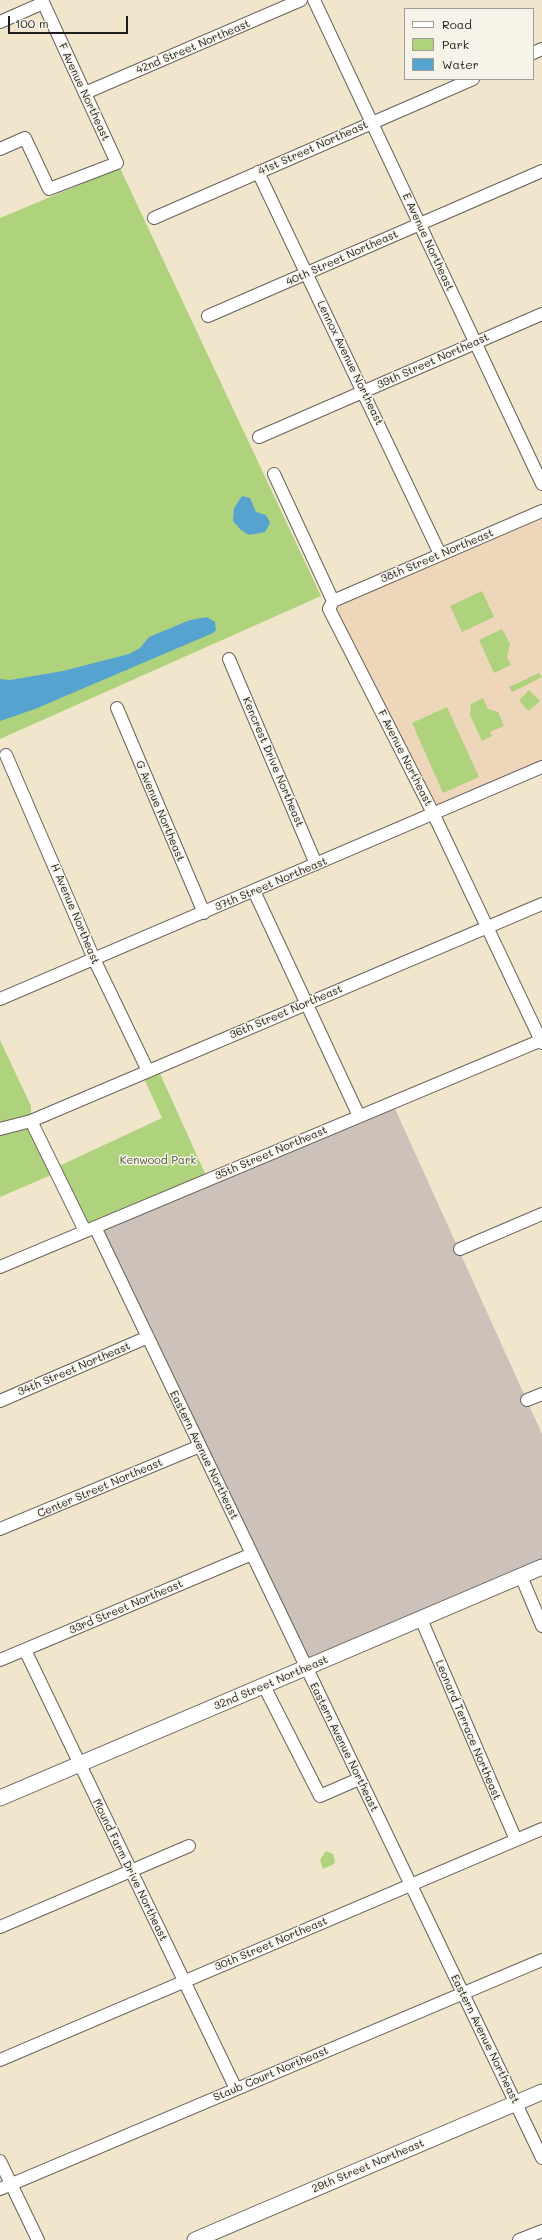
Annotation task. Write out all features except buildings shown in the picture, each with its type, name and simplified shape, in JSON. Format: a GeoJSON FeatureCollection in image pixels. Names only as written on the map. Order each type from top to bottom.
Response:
{"type":"FeatureCollection","features":[{"type":"Feature","properties":{"kind":"main road","name":"32nd Street Northeast"},"geometry":{"type":"LineString","coordinates":[[0,1798],[542,1567]]}},
{"type":"Feature","properties":{"kind":"main road","name":"29th Street Northeast"},"geometry":{"type":"LineString","coordinates":[[195,2240],[542,2092]]}},
{"type":"Feature","properties":{"kind":"street","name":"42nd Street Northeast"},"geometry":{"type":"LineString","coordinates":[[85,93],[301,0]]}},
{"type":"Feature","properties":{"kind":"street","name":"E Avenue Northeast"},"geometry":{"type":"LineString","coordinates":[[314,0],[542,484]]}},
{"type":"Feature","properties":{"kind":"street","name":"F Avenue Northeast"},"geometry":{"type":"LineString","coordinates":[[0,149],[25,138],[49,189],[117,162],[43,1]]}},
{"type":"Feature","properties":{"kind":"street"},"geometry":{"type":"LineString","coordinates":[[0,22],[43,1]]}},
{"type":"Feature","properties":{"kind":"street","name":"41st Street Northeast"},"geometry":{"type":"LineString","coordinates":[[154,218],[471,80]]}},
{"type":"Feature","properties":{"kind":"street","name":"40th Street Northeast"},"geometry":{"type":"LineString","coordinates":[[208,316],[542,171]]}},
{"type":"Feature","properties":{"kind":"street","name":"Lennox Avenue Northeast"},"geometry":{"type":"LineString","coordinates":[[258,172],[364,391],[440,554]]}},
{"type":"Feature","properties":{"kind":"street","name":"39th Street Northeast"},"geometry":{"type":"LineString","coordinates":[[259,437],[542,314]]}},
{"type":"Feature","properties":{"kind":"street","name":"F Avenue Northeast"},"geometry":{"type":"LineString","coordinates":[[274,474],[333,601],[329,609],[434,815],[542,1041]]}},
{"type":"Feature","properties":{"kind":"street","name":"38th Street Northeast"},"geometry":{"type":"LineString","coordinates":[[333,601],[440,554],[542,512]]}},
{"type":"Feature","properties":{"kind":"street","name":"Kencrest Drive Northeast"},"geometry":{"type":"LineString","coordinates":[[229,660],[316,864]]}},
{"type":"Feature","properties":{"kind":"street","name":"G Avenue Northeast"},"geometry":{"type":"LineString","coordinates":[[117,708],[204,913]]}},
{"type":"Feature","properties":{"kind":"street","name":"H Avenue Northeast"},"geometry":{"type":"LineString","coordinates":[[6,755],[94,959],[148,1071]]}},
{"type":"Feature","properties":{"kind":"street","name":"37th Street Northeast"},"geometry":{"type":"LineString","coordinates":[[0,999],[434,815],[542,767]]}},
{"type":"Feature","properties":{"kind":"street"},"geometry":{"type":"LineString","coordinates":[[254,891],[359,1116]]}},
{"type":"Feature","properties":{"kind":"street","name":"36th Street Northeast"},"geometry":{"type":"LineString","coordinates":[[0,1129],[31,1121],[542,904]]}},
{"type":"Feature","properties":{"kind":"street","name":"35th Street Northeast"},"geometry":{"type":"LineString","coordinates":[[0,1267],[359,1116],[542,1041]]}},
{"type":"Feature","properties":{"kind":"street","name":"Eastern Avenue Northeast"},"geometry":{"type":"LineString","coordinates":[[31,1121],[148,1337],[542,2158]]}},
{"type":"Feature","properties":{"kind":"street"},"geometry":{"type":"LineString","coordinates":[[460,1249],[542,1214]]}},
{"type":"Feature","properties":{"kind":"street","name":"34th Street Northeast"},"geometry":{"type":"LineString","coordinates":[[0,1401],[148,1337]]}},
{"type":"Feature","properties":{"kind":"street"},"geometry":{"type":"LineString","coordinates":[[527,1400],[542,1394]]}},
{"type":"Feature","properties":{"kind":"street","name":"Center Street Northeast"},"geometry":{"type":"LineString","coordinates":[[0,1529],[200,1446]]}},
{"type":"Feature","properties":{"kind":"street","name":"33rd Street Northeast"},"geometry":{"type":"LineString","coordinates":[[0,1660],[252,1554]]}},
{"type":"Feature","properties":{"kind":"street"},"geometry":{"type":"LineString","coordinates":[[520,1576],[542,1626]]}},
{"type":"Feature","properties":{"kind":"street","name":"Leonard Terrace Northeast"},"geometry":{"type":"LineString","coordinates":[[421,1619],[516,1840]]}},
{"type":"Feature","properties":{"kind":"street","name":"Mound Farm Drive Northeast"},"geometry":{"type":"LineString","coordinates":[[25,1650],[236,2089]]}},
{"type":"Feature","properties":{"kind":"street"},"geometry":{"type":"LineString","coordinates":[[264,1686],[320,1796],[359,1778]]}},
{"type":"Feature","properties":{"kind":"street","name":"30th Street Northeast"},"geometry":{"type":"LineString","coordinates":[[0,2060],[542,1829]]}},
{"type":"Feature","properties":{"kind":"street"},"geometry":{"type":"LineString","coordinates":[[0,1927],[190,1846]]}},
{"type":"Feature","properties":{"kind":"street","name":"Staub Court Northeast"},"geometry":{"type":"LineString","coordinates":[[6,2187],[542,1960]]}},
{"type":"Feature","properties":{"kind":"street"},"geometry":{"type":"LineString","coordinates":[[0,2161],[6,2187],[38,2240]]}},
{"type":"Feature","properties":{"kind":"street"},"geometry":{"type":"LineString","coordinates":[[519,2240],[542,2231]]}},
{"type":"Feature","properties":{"kind":"shaded area"},"geometry":{"type":"Polygon","coordinates":[[[542,514],[542,765],[434,815],[329,609],[542,514]]]}},
{"type":"Feature","properties":{"kind":"shaded area"},"geometry":{"type":"Polygon","coordinates":[[[392,1102],[542,1434],[542,1567],[306,1668],[95,1227],[392,1102]]]}},
{"type":"Feature","properties":{"kind":"green space"},"geometry":{"type":"Polygon","coordinates":[[[120,168],[321,596],[0,739],[0,218],[120,168]]]}},
{"type":"Feature","properties":{"kind":"green space"},"geometry":{"type":"Polygon","coordinates":[[[482,591],[494,617],[462,632],[450,606],[482,591]]]}},
{"type":"Feature","properties":{"kind":"green space"},"geometry":{"type":"Polygon","coordinates":[[[502,629],[510,644],[507,657],[511,665],[494,673],[479,640],[502,629]]]}},
{"type":"Feature","properties":{"kind":"green space"},"geometry":{"type":"Polygon","coordinates":[[[539,673],[542,677],[512,692],[509,687],[539,673]]]}},
{"type":"Feature","properties":{"kind":"green space"},"geometry":{"type":"Polygon","coordinates":[[[529,690],[540,701],[529,711],[519,701],[529,690]]]}},
{"type":"Feature","properties":{"kind":"green space"},"geometry":{"type":"Polygon","coordinates":[[[483,698],[488,709],[498,712],[504,726],[490,732],[492,736],[482,741],[470,715],[471,704],[483,698]]]}},
{"type":"Feature","properties":{"kind":"green space"},"geometry":{"type":"Polygon","coordinates":[[[447,707],[479,777],[443,793],[412,723],[447,707]]]}},
{"type":"Feature","properties":{"kind":"green space","name":"Kenwood Park"},"geometry":{"type":"Polygon","coordinates":[[[0,1040],[31,1106],[31,1121],[59,1166],[162,1118],[142,1074],[157,1067],[208,1180],[85,1231],[56,1173],[0,1197],[0,1040]]]}},
{"type":"Feature","properties":{"kind":"green space"},"geometry":{"type":"Polygon","coordinates":[[[326,1851],[333,1854],[335,1862],[334,1864],[323,1869],[320,1860],[326,1851]]]}},
{"type":"Feature","properties":{"kind":"water"},"geometry":{"type":"Polygon","coordinates":[[[242,496],[250,498],[256,512],[266,515],[270,523],[265,532],[249,535],[241,530],[233,521],[234,508],[242,496]]]}},
{"type":"Feature","properties":{"kind":"water"},"geometry":{"type":"Polygon","coordinates":[[[207,617],[215,622],[216,630],[213,633],[35,709],[0,721],[0,679],[10,680],[63,671],[129,654],[140,648],[149,637],[190,620],[207,617]]]}}]}
